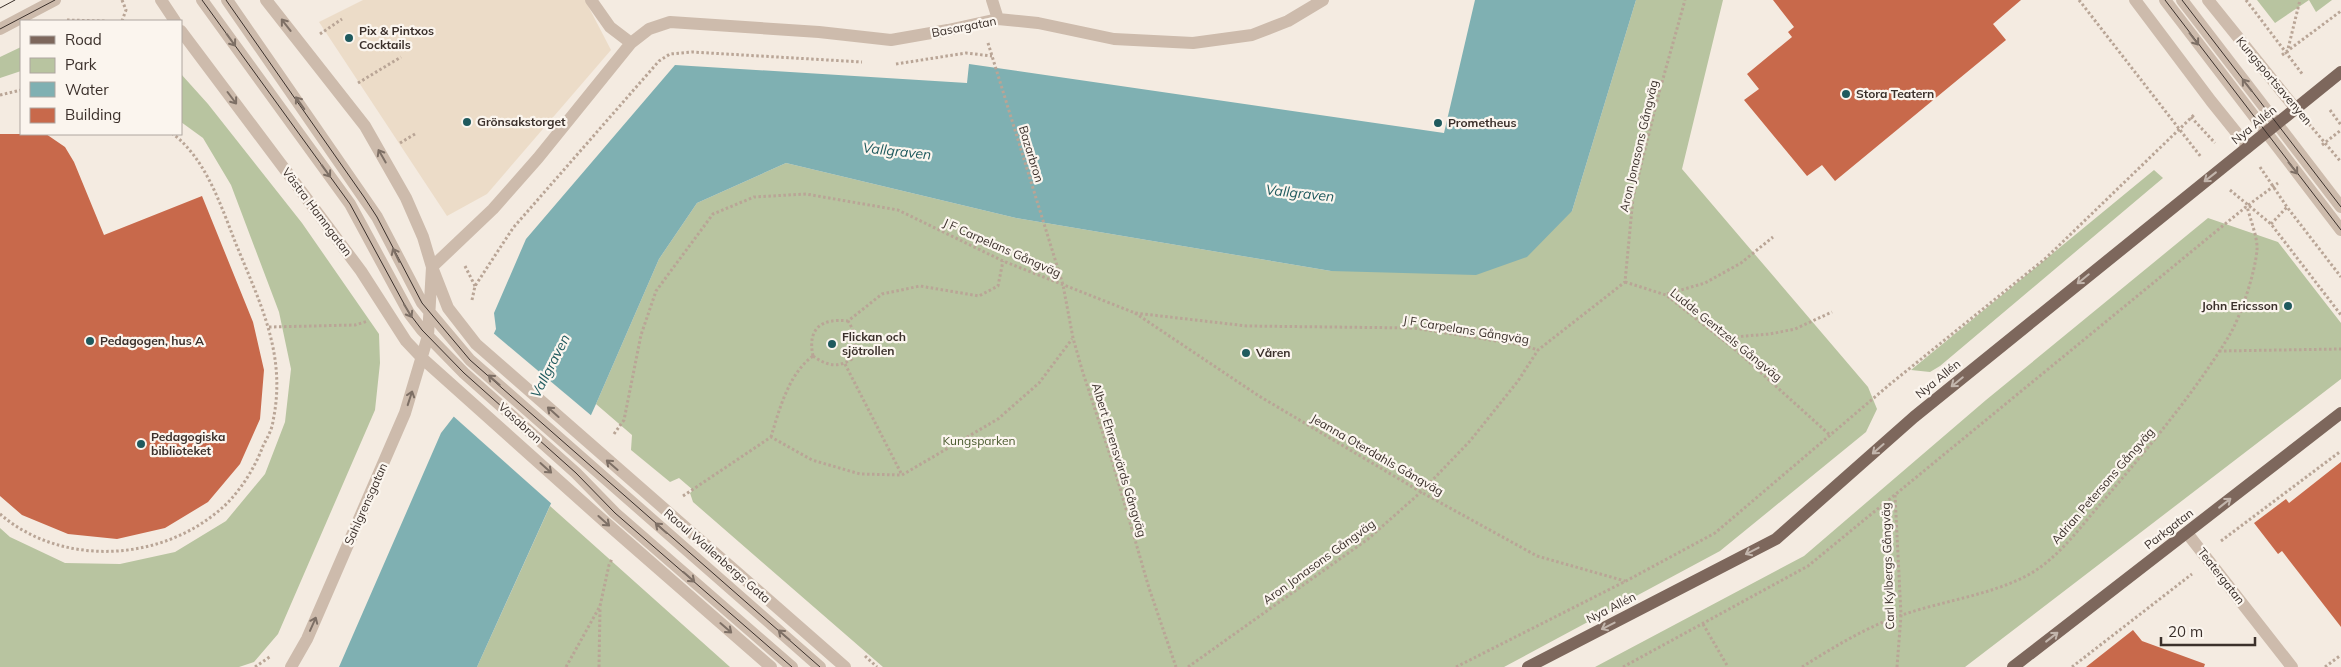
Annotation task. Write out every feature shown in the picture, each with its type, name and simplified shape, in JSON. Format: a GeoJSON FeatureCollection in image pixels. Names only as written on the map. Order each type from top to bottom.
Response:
{"type":"FeatureCollection","features":[{"type":"Feature","properties":{"kind":"main road","name":"Nya Allén"},"geometry":{"type":"LineString","coordinates":[[1528,667],[1776,538],[1914,416],[2341,72]]}},
{"type":"Feature","properties":{"kind":"main road","name":"Parkgatan"},"geometry":{"type":"LineString","coordinates":[[2013,667],[2341,413]]}},
{"type":"Feature","properties":{"kind":"street"},"geometry":{"type":"LineString","coordinates":[[0,29],[55,0]]}},
{"type":"Feature","properties":{"kind":"street"},"geometry":{"type":"LineString","coordinates":[[161,0],[174,20]]}},
{"type":"Feature","properties":{"kind":"street"},"geometry":{"type":"LineString","coordinates":[[202,0],[350,204],[409,313],[428,336]]}},
{"type":"Feature","properties":{"kind":"street"},"geometry":{"type":"LineString","coordinates":[[227,0],[364,196],[377,217],[409,282],[429,312]]}},
{"type":"Feature","properties":{"kind":"street"},"geometry":{"type":"LineString","coordinates":[[266,0],[365,126],[406,198],[424,237],[432,267],[428,336]]}},
{"type":"Feature","properties":{"kind":"street"},"geometry":{"type":"LineString","coordinates":[[432,267],[499,201],[538,158],[631,43],[610,27],[591,0]]}},
{"type":"Feature","properties":{"kind":"street"},"geometry":{"type":"LineString","coordinates":[[992,0],[998,19]]}},
{"type":"Feature","properties":{"kind":"street","name":"Basargatan"},"geometry":{"type":"LineString","coordinates":[[631,43],[649,29],[670,22],[819,32],[891,40],[998,19],[1038,24],[1114,39],[1193,43],[1252,35],[1288,21],[1323,0]]}},
{"type":"Feature","properties":{"kind":"street"},"geometry":{"type":"LineString","coordinates":[[2135,0],[2248,147]]}},
{"type":"Feature","properties":{"kind":"street","name":"Kungsportsavenyen"},"geometry":{"type":"LineString","coordinates":[[2165,0],[2271,129]]}},
{"type":"Feature","properties":{"kind":"street","name":"Kungsportsavenyen"},"geometry":{"type":"LineString","coordinates":[[2182,0],[2271,129],[2295,170],[2341,230]]}},
{"type":"Feature","properties":{"kind":"street","name":"Kungsportsavenyen"},"geometry":{"type":"LineString","coordinates":[[2208,0],[2295,108]]}},
{"type":"Feature","properties":{"kind":"street","name":"Västra Hamngatan"},"geometry":{"type":"LineString","coordinates":[[182,32],[361,271],[406,341],[457,389]]}},
{"type":"Feature","properties":{"kind":"street"},"geometry":{"type":"LineString","coordinates":[[2271,129],[2305,161],[2341,207]]}},
{"type":"Feature","properties":{"kind":"street","name":"Raoul Wallenbergs Gata"},"geometry":{"type":"LineString","coordinates":[[432,267],[448,308],[476,344],[845,667]]}},
{"type":"Feature","properties":{"kind":"street","name":"Vasabron"},"geometry":{"type":"LineString","coordinates":[[429,312],[470,360],[820,667]]}},
{"type":"Feature","properties":{"kind":"street","name":"Sahlgrensgatan"},"geometry":{"type":"LineString","coordinates":[[291,667],[306,639],[396,437],[423,359],[428,336]]}},
{"type":"Feature","properties":{"kind":"street","name":"Vasabron"},"geometry":{"type":"LineString","coordinates":[[428,336],[464,373],[576,473],[615,513],[792,667]]}},
{"type":"Feature","properties":{"kind":"street","name":"Vasabron"},"geometry":{"type":"LineString","coordinates":[[457,389],[771,667]]}},
{"type":"Feature","properties":{"kind":"street","name":"Teatergatan"},"geometry":{"type":"LineString","coordinates":[[2187,533],[2292,667]]}},
{"type":"Feature","properties":{"kind":"path"},"geometry":{"type":"LineString","coordinates":[[122,0],[126,10],[122,20]]}},
{"type":"Feature","properties":{"kind":"path","name":"Aron Jonasons Gångväg"},"geometry":{"type":"LineString","coordinates":[[1188,667],[1368,539],[1421,492],[1470,441],[1518,381],[1538,350],[1624,282],[1634,198],[1659,93],[1685,0]]}},
{"type":"Feature","properties":{"kind":"path"},"geometry":{"type":"LineString","coordinates":[[2079,0],[2202,159]]}},
{"type":"Feature","properties":{"kind":"path"},"geometry":{"type":"LineString","coordinates":[[2246,0],[2287,53]]}},
{"type":"Feature","properties":{"kind":"path"},"geometry":{"type":"LineString","coordinates":[[2287,53],[2300,0]]}},
{"type":"Feature","properties":{"kind":"path"},"geometry":{"type":"LineString","coordinates":[[2287,53],[2341,11]]}},
{"type":"Feature","properties":{"kind":"path"},"geometry":{"type":"LineString","coordinates":[[320,34],[342,19]]}},
{"type":"Feature","properties":{"kind":"path"},"geometry":{"type":"LineString","coordinates":[[472,308],[475,286],[513,228],[659,61],[670,54],[692,52],[865,62]]}},
{"type":"Feature","properties":{"kind":"path","name":"Bazarbron"},"geometry":{"type":"LineString","coordinates":[[893,64],[966,53],[992,56],[1054,256]]}},
{"type":"Feature","properties":{"kind":"path"},"geometry":{"type":"LineString","coordinates":[[353,86],[401,57]]}},
{"type":"Feature","properties":{"kind":"path"},"geometry":{"type":"LineString","coordinates":[[0,95],[20,90]]}},
{"type":"Feature","properties":{"kind":"path","name":"Kungsportsavenyen"},"geometry":{"type":"LineString","coordinates":[[2295,108],[2326,142],[2341,162]]}},
{"type":"Feature","properties":{"kind":"path"},"geometry":{"type":"LineString","coordinates":[[1456,667],[1626,581],[1715,533],[1889,385],[2046,258],[2178,129]]}},
{"type":"Feature","properties":{"kind":"path"},"geometry":{"type":"LineString","coordinates":[[2305,161],[2341,130]]}},
{"type":"Feature","properties":{"kind":"path"},"geometry":{"type":"LineString","coordinates":[[393,148],[415,134]]}},
{"type":"Feature","properties":{"kind":"path"},"geometry":{"type":"LineString","coordinates":[[0,514],[15,527],[64,548],[118,553],[171,541],[217,513],[252,472],[273,422],[278,369],[269,327],[215,191],[187,144],[174,135]]}},
{"type":"Feature","properties":{"kind":"path"},"geometry":{"type":"LineString","coordinates":[[1623,667],[1808,566],[2247,206],[2295,170]]}},
{"type":"Feature","properties":{"kind":"path"},"geometry":{"type":"LineString","coordinates":[[2227,186],[2247,206],[2271,224],[2341,315]]}},
{"type":"Feature","properties":{"kind":"path","name":"J F Carpelans Gångväg"},"geometry":{"type":"LineString","coordinates":[[609,441],[624,420],[641,335],[656,291],[713,214],[754,197],[806,194],[898,210],[1003,261],[1135,313],[1247,326],[1414,328],[1522,345],[1538,350]]}},
{"type":"Feature","properties":{"kind":"path","name":"Adrian Petersons Gångväg"},"geometry":{"type":"LineString","coordinates":[[1802,667],[1848,638],[1901,615],[2011,583],[2041,567],[2065,546],[2143,455],[2230,335],[2245,300],[2257,250],[2247,206]]}},
{"type":"Feature","properties":{"kind":"path"},"geometry":{"type":"LineString","coordinates":[[1666,294],[1705,283],[1741,263],[1773,237]]}},
{"type":"Feature","properties":{"kind":"path","name":"Albert Ehrensvärds Gångväg"},"geometry":{"type":"LineString","coordinates":[[1054,256],[1063,285],[1073,338],[1149,588],[1176,667]]}},
{"type":"Feature","properties":{"kind":"path"},"geometry":{"type":"LineString","coordinates":[[848,321],[855,332],[856,344],[852,359],[845,364],[835,366],[822,363],[813,356],[812,337],[817,327],[825,322],[836,320],[848,321],[882,294],[920,286],[979,296],[998,286],[1003,261]]}},
{"type":"Feature","properties":{"kind":"path","name":"Ludde Gentzels Gångväg"},"geometry":{"type":"LineString","coordinates":[[1624,282],[1666,294],[1720,338],[1831,436]]}},
{"type":"Feature","properties":{"kind":"path"},"geometry":{"type":"LineString","coordinates":[[1720,338],[1761,335],[1794,329],[1832,312]]}},
{"type":"Feature","properties":{"kind":"path","name":"Jeanna Oterdahls Gångväg"},"geometry":{"type":"LineString","coordinates":[[1135,313],[1259,396],[1421,492],[1537,556],[1626,581]]}},
{"type":"Feature","properties":{"kind":"path"},"geometry":{"type":"LineString","coordinates":[[269,327],[355,325],[372,320]]}},
{"type":"Feature","properties":{"kind":"path"},"geometry":{"type":"LineString","coordinates":[[772,437],[812,460],[860,474],[902,476],[998,419],[1039,383],[1073,338]]}},
{"type":"Feature","properties":{"kind":"path"},"geometry":{"type":"LineString","coordinates":[[2218,351],[2341,348]]}},
{"type":"Feature","properties":{"kind":"path"},"geometry":{"type":"LineString","coordinates":[[680,497],[772,437],[786,395],[803,363],[813,356]]}},
{"type":"Feature","properties":{"kind":"path"},"geometry":{"type":"LineString","coordinates":[[845,364],[902,476]]}},
{"type":"Feature","properties":{"kind":"path","name":"Carl Kylbergs Gångväg"},"geometry":{"type":"LineString","coordinates":[[1895,494],[1901,615],[1897,667]]}},
{"type":"Feature","properties":{"kind":"path"},"geometry":{"type":"LineString","coordinates":[[598,667],[600,606],[609,565],[613,558]]}},
{"type":"Feature","properties":{"kind":"path"},"geometry":{"type":"LineString","coordinates":[[566,667],[600,606]]}},
{"type":"Feature","properties":{"kind":"path"},"geometry":{"type":"LineString","coordinates":[[1703,624],[1728,667]]}},
{"type":"Feature","properties":{"kind":"path"},"geometry":{"type":"LineString","coordinates":[[2325,667],[2341,654]]}},
{"type":"Feature","properties":{"kind":"green space","name":"Kungsparken"},"geometry":{"type":"Polygon","coordinates":[[[1636,0],[1723,0],[1682,169],[1868,387],[1877,409],[1866,432],[1720,551],[1504,667],[883,667],[693,502],[690,493],[693,490],[679,478],[670,482],[631,450],[632,435],[596,404],[659,259],[697,203],[786,163],[1016,218],[1331,271],[1572,211],[1636,0]]]}},
{"type":"Feature","properties":{"kind":"green space"},"geometry":{"type":"Polygon","coordinates":[[[2257,0],[2309,0],[2275,23],[2257,0]]]}},
{"type":"Feature","properties":{"kind":"green space"},"geometry":{"type":"Polygon","coordinates":[[[2309,0],[2332,0],[2316,12],[2309,0]]]}},
{"type":"Feature","properties":{"kind":"green space"},"geometry":{"type":"Polygon","coordinates":[[[20,47],[20,71],[0,78],[0,57],[20,47]]]}},
{"type":"Feature","properties":{"kind":"green space"},"geometry":{"type":"Polygon","coordinates":[[[182,75],[208,104],[302,223],[379,334],[380,363],[375,410],[278,634],[254,662],[239,667],[0,667],[0,528],[10,537],[65,563],[120,564],[175,552],[226,521],[265,474],[285,422],[291,369],[279,312],[231,185],[203,138],[182,123],[182,75]]]}},
{"type":"Feature","properties":{"kind":"green space"},"geometry":{"type":"Polygon","coordinates":[[[2154,170],[2163,178],[1940,366],[1930,372],[1911,370],[2154,170]]]}},
{"type":"Feature","properties":{"kind":"green space"},"geometry":{"type":"Polygon","coordinates":[[[2208,218],[2278,242],[2341,323],[2341,379],[1965,667],[1595,667],[1804,556],[1986,400],[2208,218]]]}},
{"type":"Feature","properties":{"kind":"green space"},"geometry":{"type":"Polygon","coordinates":[[[550,506],[730,667],[477,667],[550,506]]]}},
{"type":"Feature","properties":{"kind":"shaded area","name":"Grönsakstorget"},"geometry":{"type":"Polygon","coordinates":[[[363,0],[585,0],[611,50],[487,194],[447,216],[319,22],[363,0]]]}},
{"type":"Feature","properties":{"kind":"water","name":"Vallgraven"},"geometry":{"type":"Polygon","coordinates":[[[1475,0],[1636,0],[1572,211],[1527,257],[1476,275],[1331,271],[1016,218],[786,163],[697,203],[659,259],[596,404],[477,667],[339,667],[441,433],[455,415],[496,329],[494,313],[526,239],[675,65],[967,83],[969,64],[1444,133],[1475,0]]]}},
{"type":"Feature","properties":{"kind":"pier"},"geometry":{"type":"Polygon","coordinates":[[[492,332],[593,417],[553,505],[452,415],[492,332]]]}},
{"type":"Feature","properties":{"kind":"building","name":"Stora Teatern"},"geometry":{"type":"Polygon","coordinates":[[[1773,0],[2021,0],[1993,24],[2006,40],[1835,181],[1822,165],[1807,176],[1744,100],[1759,89],[1747,74],[1792,37],[1788,32],[1794,27],[1773,0]]]}},
{"type":"Feature","properties":{"kind":"building","name":"Pedagogen, hus A"},"geometry":{"type":"Polygon","coordinates":[[[0,134],[47,135],[65,147],[74,162],[104,235],[202,196],[253,322],[264,370],[260,419],[240,464],[208,502],[165,528],[117,539],[68,534],[22,515],[0,496],[0,134]]]}},
{"type":"Feature","properties":{"kind":"building"},"geometry":{"type":"Polygon","coordinates":[[[2341,462],[2341,627],[2282,551],[2278,554],[2254,523],[2286,499],[2289,503],[2341,462]]]}},
{"type":"Feature","properties":{"kind":"building"},"geometry":{"type":"Polygon","coordinates":[[[2133,630],[2142,641],[2205,664],[2204,667],[2086,667],[2133,630]]]}},
{"type":"Feature","properties":{"kind":"tram line"},"geometry":{"type":"LineString","coordinates":[[0,8],[15,0]]}},
{"type":"Feature","properties":{"kind":"tram line"},"geometry":{"type":"LineString","coordinates":[[0,29],[55,0]]}},
{"type":"Feature","properties":{"kind":"tram line"},"geometry":{"type":"LineString","coordinates":[[202,0],[350,204],[409,313],[422,330],[464,373],[576,473],[615,513],[792,667]]}},
{"type":"Feature","properties":{"kind":"tram line"},"geometry":{"type":"LineString","coordinates":[[226,0],[377,217],[422,303],[470,360],[820,667]]}},
{"type":"Feature","properties":{"kind":"tram line"},"geometry":{"type":"LineString","coordinates":[[2165,0],[2341,230]]}},
{"type":"Feature","properties":{"kind":"tram line"},"geometry":{"type":"LineString","coordinates":[[2182,0],[2341,207]]}},
{"type":"Feature","properties":{"kind":"place","name":"Pix & Pintxos Cocktails"},"geometry":{"type":"Point","coordinates":[349,38]}},
{"type":"Feature","properties":{"kind":"place","name":"Stora Teatern"},"geometry":{"type":"Point","coordinates":[1846,94]}},
{"type":"Feature","properties":{"kind":"place","name":"Grönsakstorget"},"geometry":{"type":"Point","coordinates":[467,122]}},
{"type":"Feature","properties":{"kind":"place","name":"Prometheus"},"geometry":{"type":"Point","coordinates":[1438,123]}},
{"type":"Feature","properties":{"kind":"place","name":"John Ericsson"},"geometry":{"type":"Point","coordinates":[2288,306]}},
{"type":"Feature","properties":{"kind":"place","name":"Pedagogen, hus A"},"geometry":{"type":"Point","coordinates":[90,341]}},
{"type":"Feature","properties":{"kind":"place","name":"Flickan och sjötrollen"},"geometry":{"type":"Point","coordinates":[832,344]}},
{"type":"Feature","properties":{"kind":"place","name":"Våren"},"geometry":{"type":"Point","coordinates":[1246,353]}},
{"type":"Feature","properties":{"kind":"place","name":"Pedagogiska biblioteket"},"geometry":{"type":"Point","coordinates":[141,444]}}]}
